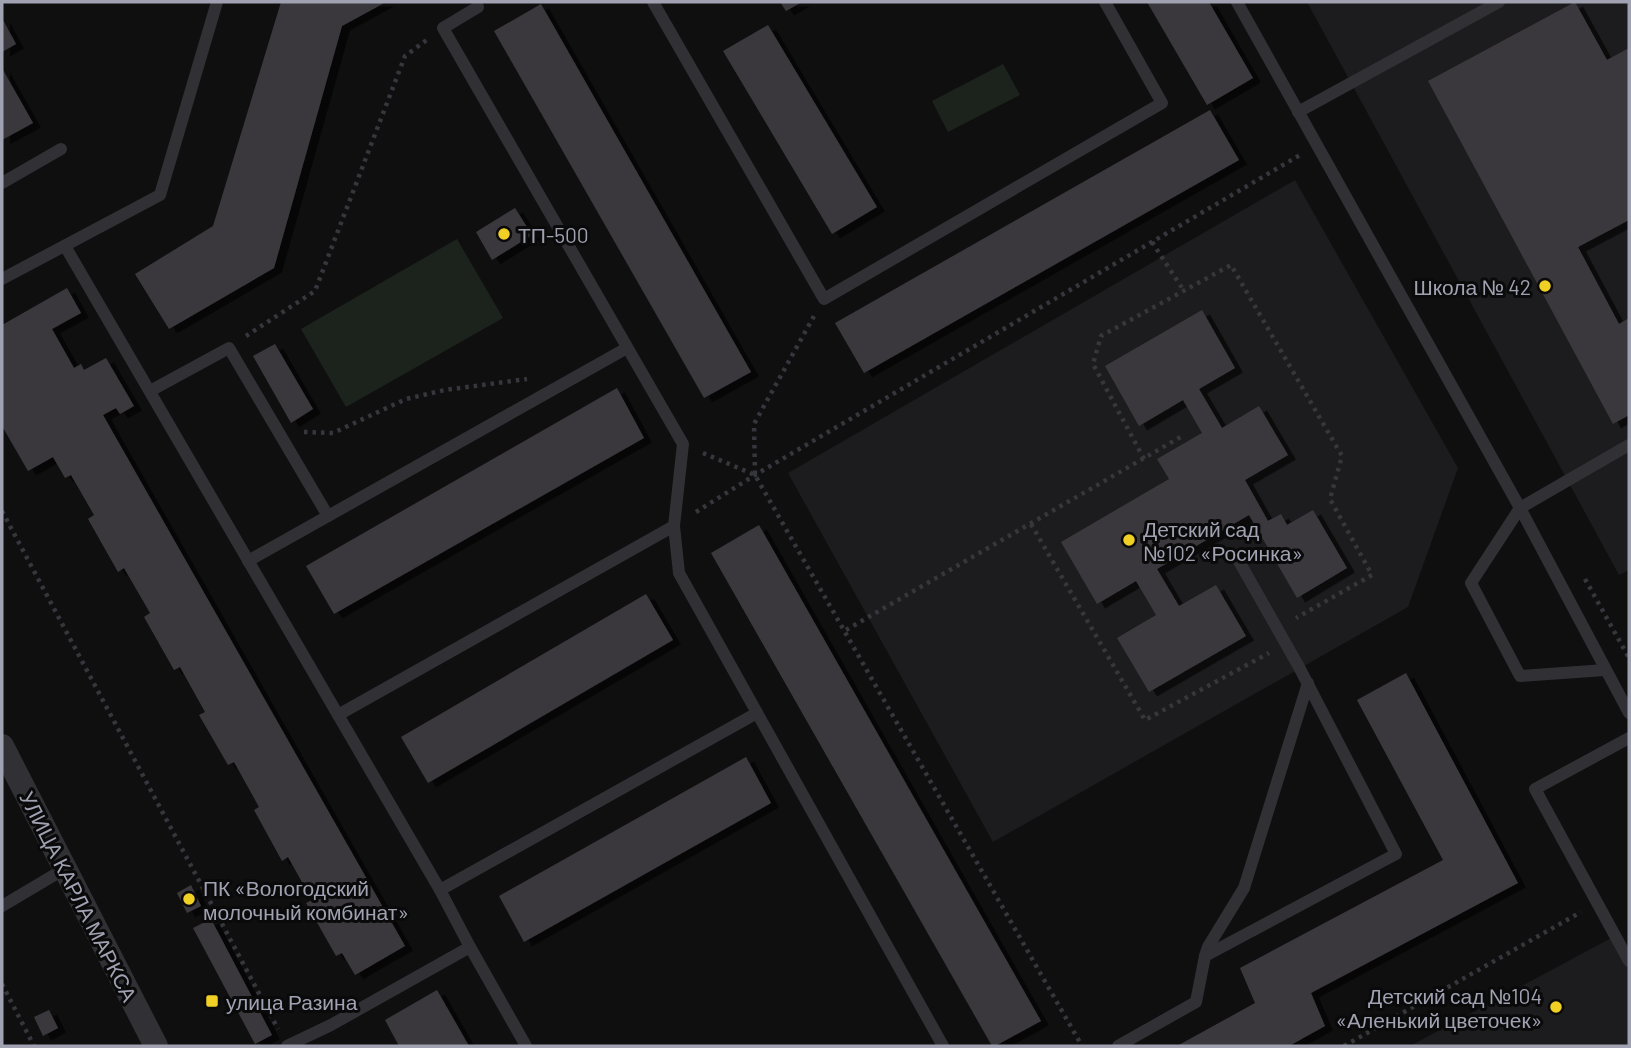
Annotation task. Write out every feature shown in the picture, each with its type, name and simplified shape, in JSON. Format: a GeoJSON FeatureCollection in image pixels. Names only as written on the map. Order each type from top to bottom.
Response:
{"type":"FeatureCollection","features":[{"type":"Feature","properties":{"kind":"street","name":"УЛИЦА КАРЛА МАРКСА"},"geometry":{"type":"LineString","coordinates":[[2,746],[156,1046]]}},
{"type":"Feature","properties":{"kind":"lane"},"geometry":{"type":"LineString","coordinates":[[2,279],[160,195],[217,2]]}},
{"type":"Feature","properties":{"kind":"lane"},"geometry":{"type":"LineString","coordinates":[[653,2],[824,299],[1161,103],[1105,2]]}},
{"type":"Feature","properties":{"kind":"lane"},"geometry":{"type":"LineString","coordinates":[[1237,2],[1520,508],[1629,713]]}},
{"type":"Feature","properties":{"kind":"lane"},"geometry":{"type":"LineString","coordinates":[[1298,112],[1499,2]]}},
{"type":"Feature","properties":{"kind":"lane"},"geometry":{"type":"LineString","coordinates":[[481,4],[443,28],[683,444],[674,526],[679,573],[943,1046]]}},
{"type":"Feature","properties":{"kind":"lane"},"geometry":{"type":"LineString","coordinates":[[2,183],[61,149]]}},
{"type":"Feature","properties":{"kind":"lane"},"geometry":{"type":"LineString","coordinates":[[65,246],[440,890],[526,1046]]}},
{"type":"Feature","properties":{"kind":"lane"},"geometry":{"type":"LineString","coordinates":[[150,391],[229,348],[328,516]]}},
{"type":"Feature","properties":{"kind":"lane"},"geometry":{"type":"LineString","coordinates":[[248,561],[627,348]]}},
{"type":"Feature","properties":{"kind":"lane"},"geometry":{"type":"LineString","coordinates":[[1605,670],[1520,676],[1471,583],[1520,508],[1629,445]]}},
{"type":"Feature","properties":{"kind":"lane"},"geometry":{"type":"LineString","coordinates":[[338,715],[674,526]]}},
{"type":"Feature","properties":{"kind":"lane"},"geometry":{"type":"LineString","coordinates":[[1205,956],[1396,854],[1308,683],[1236,556]]}},
{"type":"Feature","properties":{"kind":"lane"},"geometry":{"type":"LineString","coordinates":[[1118,1046],[1196,1002],[1208,947],[1244,888],[1308,683]]}},
{"type":"Feature","properties":{"kind":"lane"},"geometry":{"type":"LineString","coordinates":[[440,890],[757,713]]}},
{"type":"Feature","properties":{"kind":"lane"},"geometry":{"type":"LineString","coordinates":[[1629,737],[1535,789],[1629,961]]}},
{"type":"Feature","properties":{"kind":"lane"},"geometry":{"type":"LineString","coordinates":[[2,906],[66,868]]}},
{"type":"Feature","properties":{"kind":"lane"},"geometry":{"type":"LineString","coordinates":[[287,1046],[331,1025],[470,947]]}},
{"type":"Feature","properties":{"kind":"path"},"geometry":{"type":"LineString","coordinates":[[229,348],[315,291],[405,56],[443,28]]}},
{"type":"Feature","properties":{"kind":"path"},"geometry":{"type":"LineString","coordinates":[[674,526],[755,475],[1316,146]]}},
{"type":"Feature","properties":{"kind":"path"},"geometry":{"type":"LineString","coordinates":[[1152,242],[1184,291]]}},
{"type":"Feature","properties":{"kind":"path"},"geometry":{"type":"LineString","coordinates":[[1031,524],[1145,720],[1270,652],[1296,618],[1372,575],[1330,499],[1342,457],[1231,265],[1101,337],[1093,364],[1144,458]]}},
{"type":"Feature","properties":{"kind":"path"},"geometry":{"type":"LineString","coordinates":[[824,299],[754,424],[755,475],[1083,1046]]}},
{"type":"Feature","properties":{"kind":"path"},"geometry":{"type":"LineString","coordinates":[[278,431],[333,433],[406,399],[445,390],[516,379],[553,379],[567,382]]}},
{"type":"Feature","properties":{"kind":"path"},"geometry":{"type":"LineString","coordinates":[[846,630],[1184,435]]}},
{"type":"Feature","properties":{"kind":"path"},"geometry":{"type":"LineString","coordinates":[[683,444],[755,475]]}},
{"type":"Feature","properties":{"kind":"path"},"geometry":{"type":"LineString","coordinates":[[2,511],[280,1034]]}},
{"type":"Feature","properties":{"kind":"path"},"geometry":{"type":"LineString","coordinates":[[1344,1046],[1598,903]]}},
{"type":"Feature","properties":{"kind":"path"},"geometry":{"type":"LineString","coordinates":[[2,984],[33,1046]]}},
{"type":"Feature","properties":{"kind":"shaded area","name":"Школа № 42"},"geometry":{"type":"Polygon","coordinates":[[[1307,2],[1629,2],[1629,570],[1619,575],[1307,2]]]}},
{"type":"Feature","properties":{"kind":"shaded area"},"geometry":{"type":"Polygon","coordinates":[[[1003,64],[1020,95],[948,132],[932,101],[1003,64]]]}},
{"type":"Feature","properties":{"kind":"shaded area","name":"Детский сад №102 «Росинка»"},"geometry":{"type":"Polygon","coordinates":[[[1295,180],[1458,468],[1408,607],[993,842],[788,473],[1295,180]]]}},
{"type":"Feature","properties":{"kind":"shaded area"},"geometry":{"type":"Polygon","coordinates":[[[457,239],[503,318],[346,407],[301,329],[457,239]]]}},
{"type":"Feature","properties":{"kind":"shaded area","name":"Детский сад №104 «Аленький цветочек»"},"geometry":{"type":"Polygon","coordinates":[[[1613,937],[1629,967],[1629,1046],[1410,1046],[1613,937]]]}},
{"type":"Feature","properties":{"kind":"building"},"geometry":{"type":"Polygon","coordinates":[[[281,2],[386,2],[342,26],[274,268],[169,329],[135,274],[213,226],[281,2]]]}},
{"type":"Feature","properties":{"kind":"building"},"geometry":{"type":"Polygon","coordinates":[[[780,2],[802,2],[786,11],[780,2]]]}},
{"type":"Feature","properties":{"kind":"building"},"geometry":{"type":"Polygon","coordinates":[[[1147,2],[1209,2],[1253,78],[1207,105],[1147,2]]]}},
{"type":"Feature","properties":{"kind":"building"},"geometry":{"type":"Polygon","coordinates":[[[1575,2],[1607,60],[1629,48],[1629,220],[1578,247],[1619,324],[1629,318],[1629,415],[1613,424],[1428,81],[1575,2]]]}},
{"type":"Feature","properties":{"kind":"building"},"geometry":{"type":"Polygon","coordinates":[[[541,4],[751,372],[704,398],[494,31],[541,4]]]}},
{"type":"Feature","properties":{"kind":"building"},"geometry":{"type":"Polygon","coordinates":[[[2,18],[16,44],[2,52],[2,18]]]}},
{"type":"Feature","properties":{"kind":"building"},"geometry":{"type":"Polygon","coordinates":[[[768,25],[877,207],[832,234],[723,51],[768,25]]]}},
{"type":"Feature","properties":{"kind":"building"},"geometry":{"type":"Polygon","coordinates":[[[2,68],[33,123],[2,140],[2,68]]]}},
{"type":"Feature","properties":{"kind":"building"},"geometry":{"type":"Polygon","coordinates":[[[1210,110],[1239,160],[864,373],[835,323],[1210,110]]]}},
{"type":"Feature","properties":{"kind":"building","name":"ТП-500"},"geometry":{"type":"Polygon","coordinates":[[[515,208],[532,235],[492,260],[476,232],[515,208]]]}},
{"type":"Feature","properties":{"kind":"building"},"geometry":{"type":"Polygon","coordinates":[[[67,288],[81,313],[52,329],[74,368],[81,364],[84,370],[106,358],[134,406],[120,414],[116,408],[103,415],[405,946],[355,975],[342,953],[336,956],[306,903],[312,900],[288,857],[282,861],[254,810],[259,807],[234,762],[228,765],[199,715],[205,712],[180,667],[174,670],[144,617],[150,613],[124,568],[118,572],[88,519],[94,515],[71,475],[65,478],[53,457],[28,471],[2,426],[2,325],[67,288]]]}},
{"type":"Feature","properties":{"kind":"building"},"geometry":{"type":"Polygon","coordinates":[[[1202,310],[1235,368],[1199,389],[1222,428],[1259,406],[1288,455],[1245,480],[1268,521],[1281,514],[1287,525],[1313,510],[1347,568],[1297,598],[1249,515],[1157,569],[1179,606],[1216,585],[1246,636],[1149,692],[1117,638],[1156,615],[1136,581],[1097,604],[1061,542],[1169,479],[1157,459],[1202,433],[1183,400],[1139,426],[1105,366],[1202,310]]]}},
{"type":"Feature","properties":{"kind":"building"},"geometry":{"type":"Polygon","coordinates":[[[275,344],[313,409],[291,423],[253,356],[275,344]]]}},
{"type":"Feature","properties":{"kind":"building"},"geometry":{"type":"Polygon","coordinates":[[[617,388],[644,438],[334,614],[306,566],[617,388]]]}},
{"type":"Feature","properties":{"kind":"building"},"geometry":{"type":"Polygon","coordinates":[[[759,525],[1041,1021],[995,1046],[992,1046],[711,553],[759,525]]]}},
{"type":"Feature","properties":{"kind":"building"},"geometry":{"type":"Polygon","coordinates":[[[646,594],[673,640],[428,783],[401,737],[646,594]]]}},
{"type":"Feature","properties":{"kind":"building"},"geometry":{"type":"Polygon","coordinates":[[[1406,673],[1518,883],[1311,993],[1325,1026],[1289,1046],[1177,1046],[1255,1003],[1240,968],[1443,860],[1357,700],[1406,673]]]}},
{"type":"Feature","properties":{"kind":"building"},"geometry":{"type":"Polygon","coordinates":[[[746,757],[771,803],[524,942],[499,896],[746,757]]]}},
{"type":"Feature","properties":{"kind":"building","name":"ПК «Вологодский молочный комбинат»"},"geometry":{"type":"Polygon","coordinates":[[[191,885],[201,906],[187,913],[177,893],[191,885]]]}},
{"type":"Feature","properties":{"kind":"building"},"geometry":{"type":"Polygon","coordinates":[[[211,919],[272,1035],[255,1044],[193,928],[211,919]]]}},
{"type":"Feature","properties":{"kind":"building"},"geometry":{"type":"Polygon","coordinates":[[[437,990],[469,1046],[399,1046],[385,1020],[437,990]]]}},
{"type":"Feature","properties":{"kind":"building"},"geometry":{"type":"Polygon","coordinates":[[[49,1010],[58,1028],[43,1036],[34,1017],[49,1010]]]}},
{"type":"Feature","properties":{"kind":"place","name":"ТП-500"},"geometry":{"type":"Point","coordinates":[504,234]}},
{"type":"Feature","properties":{"kind":"place","name":"Школа № 42"},"geometry":{"type":"Point","coordinates":[1545,286]}},
{"type":"Feature","properties":{"kind":"place","name":"Детский сад №102 «Росинка»"},"geometry":{"type":"Point","coordinates":[1129,540]}},
{"type":"Feature","properties":{"kind":"place","name":"ПК «Вологодский молочный комбинат»"},"geometry":{"type":"Point","coordinates":[189,899]}},
{"type":"Feature","properties":{"kind":"place","name":"улица Разина"},"geometry":{"type":"Point","coordinates":[212,1001]}},
{"type":"Feature","properties":{"kind":"place","name":"Детский сад №104 «Аленький цветочек»"},"geometry":{"type":"Point","coordinates":[1556,1007]}}]}
